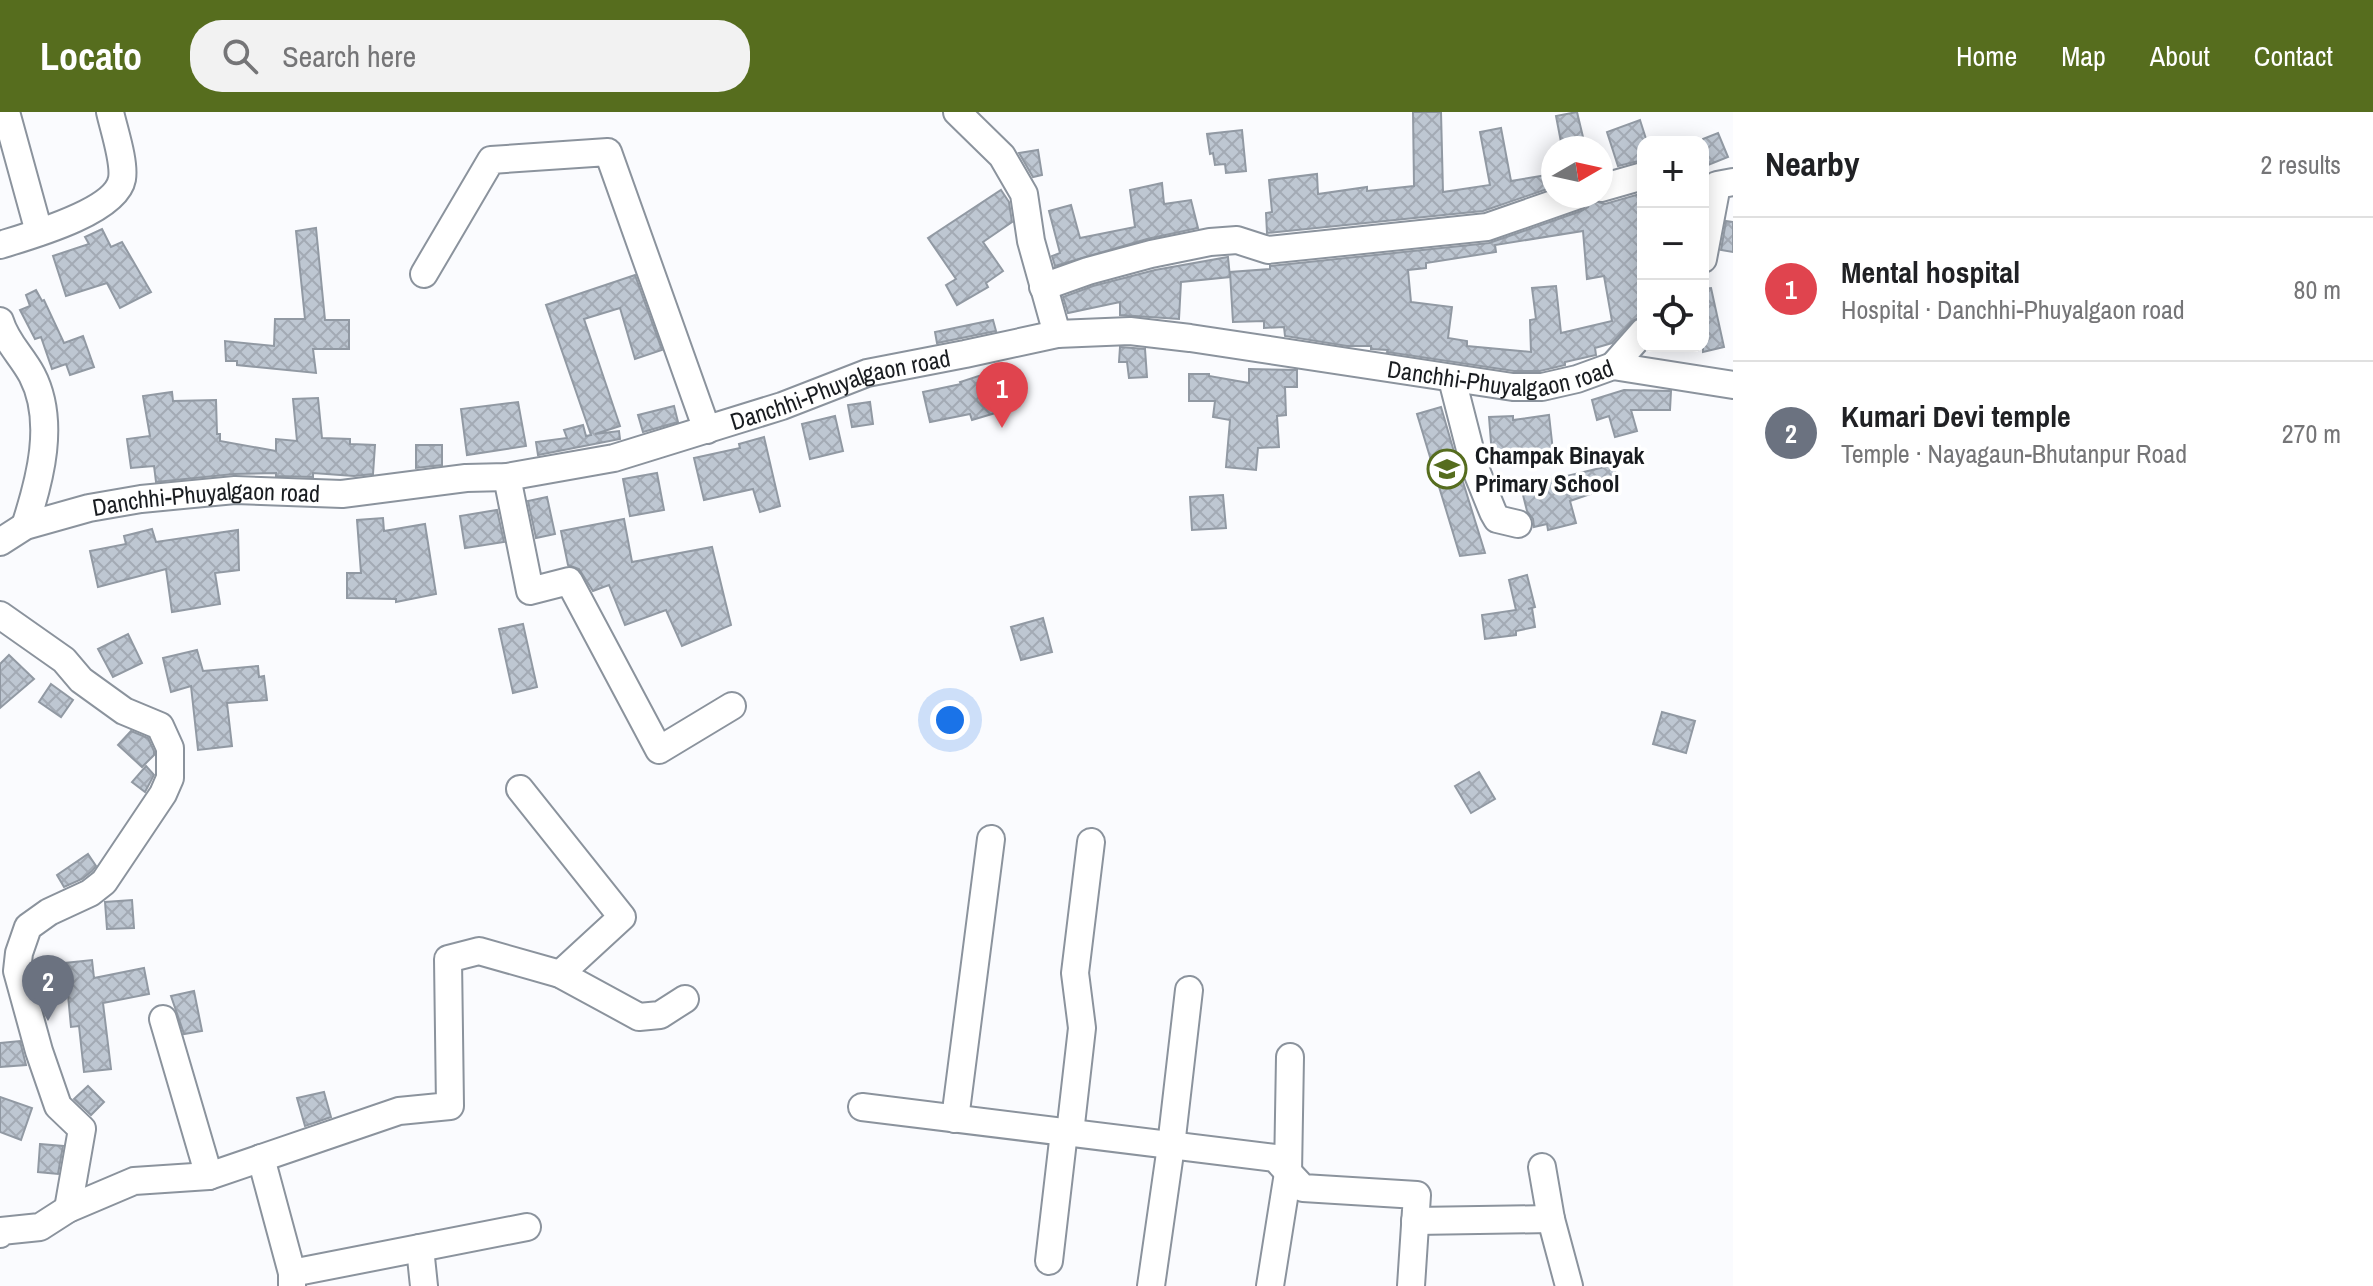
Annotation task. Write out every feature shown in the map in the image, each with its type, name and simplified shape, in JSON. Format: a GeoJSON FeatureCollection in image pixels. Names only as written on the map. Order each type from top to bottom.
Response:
{"type":"FeatureCollection","features":[{"type":"Feature","properties":{"kind":"street"},"geometry":{"type":"LineString","coordinates":[[6,112],[39,232]]}},
{"type":"Feature","properties":{"kind":"street"},"geometry":{"type":"LineString","coordinates":[[0,245],[91,210],[112,196],[120,186],[123,174],[110,112]]}},
{"type":"Feature","properties":{"kind":"street"},"geometry":{"type":"LineString","coordinates":[[957,112],[985,137],[1013,172],[1024,194],[1031,241],[1057,334]]}},
{"type":"Feature","properties":{"kind":"street"},"geometry":{"type":"LineString","coordinates":[[424,274],[491,160],[608,152],[707,430]]}},
{"type":"Feature","properties":{"kind":"street"},"geometry":{"type":"LineString","coordinates":[[1613,185],[1637,178]]}},
{"type":"Feature","properties":{"kind":"street"},"geometry":{"type":"LineString","coordinates":[[1709,222],[1718,182]]}},
{"type":"Feature","properties":{"kind":"street"},"geometry":{"type":"LineString","coordinates":[[1043,287],[1151,254],[1210,242],[1237,240],[1268,250],[1487,227],[1542,208]]}},
{"type":"Feature","properties":{"kind":"street"},"geometry":{"type":"LineString","coordinates":[[0,321],[32,376],[45,427],[41,463],[25,526]]}},
{"type":"Feature","properties":{"kind":"street","name":"Danchhi-Phuyalgaon road"},"geometry":{"type":"LineString","coordinates":[[0,542],[25,526],[89,508],[141,499],[235,490],[342,494],[466,478],[507,477],[614,458],[782,406],[867,373],[1057,334],[1130,331],[1513,387],[1542,387],[1613,366],[1733,385]]}},
{"type":"Feature","properties":{"kind":"street"},"geometry":{"type":"LineString","coordinates":[[1613,366],[1637,339]]}},
{"type":"Feature","properties":{"kind":"street"},"geometry":{"type":"LineString","coordinates":[[1452,379],[1474,465],[1493,512],[1497,519],[1518,524]]}},
{"type":"Feature","properties":{"kind":"street"},"geometry":{"type":"LineString","coordinates":[[507,477],[530,591],[569,581],[659,750],[732,706]]}},
{"type":"Feature","properties":{"kind":"street"},"geometry":{"type":"LineString","coordinates":[[0,615],[64,660],[81,680],[124,711],[160,726],[170,748],[170,778],[124,855],[104,882],[90,893],[49,912],[28,927],[19,953],[8,970],[58,1106],[82,1129],[68,1209]]}},
{"type":"Feature","properties":{"kind":"street"},"geometry":{"type":"LineString","coordinates":[[520,789],[622,917],[560,974]]}},
{"type":"Feature","properties":{"kind":"street"},"geometry":{"type":"LineString","coordinates":[[955,1119],[991,839]]}},
{"type":"Feature","properties":{"kind":"street"},"geometry":{"type":"LineString","coordinates":[[1049,1261],[1082,1028],[1075,973],[1091,842]]}},
{"type":"Feature","properties":{"kind":"street"},"geometry":{"type":"LineString","coordinates":[[0,1234],[1,1231],[40,1227],[68,1209],[134,1181],[209,1176],[399,1111],[450,1106],[448,959],[479,951],[560,974],[639,1017],[660,1015],[685,999]]}},
{"type":"Feature","properties":{"kind":"street"},"geometry":{"type":"LineString","coordinates":[[1151,1286],[1189,990]]}},
{"type":"Feature","properties":{"kind":"street"},"geometry":{"type":"LineString","coordinates":[[163,1019],[209,1176]]}},
{"type":"Feature","properties":{"kind":"street"},"geometry":{"type":"LineString","coordinates":[[1270,1286],[1288,1173],[1290,1057]]}},
{"type":"Feature","properties":{"kind":"street"},"geometry":{"type":"LineString","coordinates":[[862,1107],[1275,1158],[1303,1188],[1417,1195],[1411,1286]]}},
{"type":"Feature","properties":{"kind":"street"},"geometry":{"type":"LineString","coordinates":[[261,1158],[292,1280],[420,1248],[527,1227]]}},
{"type":"Feature","properties":{"kind":"street"},"geometry":{"type":"LineString","coordinates":[[1542,1167],[1551,1219],[1569,1286]]}},
{"type":"Feature","properties":{"kind":"street"},"geometry":{"type":"LineString","coordinates":[[1415,1221],[1551,1219]]}},
{"type":"Feature","properties":{"kind":"street"},"geometry":{"type":"LineString","coordinates":[[420,1248],[424,1286]]}},
{"type":"Feature","properties":{"kind":"building"},"geometry":{"type":"Polygon","coordinates":[[[1413,112],[1441,112],[1443,192],[1490,185],[1480,132],[1501,128],[1511,181],[1541,176],[1541,191],[1483,211],[1267,233],[1266,213],[1272,212],[1269,180],[1317,174],[1318,194],[1367,187],[1367,191],[1414,186],[1413,112]]]}},
{"type":"Feature","properties":{"kind":"building"},"geometry":{"type":"Polygon","coordinates":[[[1577,112],[1583,136],[1560,136],[1556,116],[1577,112]]]}},
{"type":"Feature","properties":{"kind":"building"},"geometry":{"type":"Polygon","coordinates":[[[1640,120],[1645,136],[1637,136],[1637,161],[1618,166],[1613,136],[1608,136],[1607,132],[1640,120]]]}},
{"type":"Feature","properties":{"kind":"building"},"geometry":{"type":"Polygon","coordinates":[[[1242,130],[1246,171],[1226,173],[1225,164],[1215,165],[1207,134],[1242,130]]]}},
{"type":"Feature","properties":{"kind":"building"},"geometry":{"type":"Polygon","coordinates":[[[1718,133],[1728,157],[1709,165],[1709,137],[1718,133]]]}},
{"type":"Feature","properties":{"kind":"building"},"geometry":{"type":"Polygon","coordinates":[[[1038,150],[1042,175],[1033,177],[1019,153],[1038,150]]]}},
{"type":"Feature","properties":{"kind":"building"},"geometry":{"type":"Polygon","coordinates":[[[1162,183],[1164,204],[1191,200],[1198,228],[1147,239],[1055,266],[1052,256],[1060,253],[1049,211],[1071,205],[1080,238],[1135,227],[1130,190],[1162,183]]]}},
{"type":"Feature","properties":{"kind":"building"},"geometry":{"type":"Polygon","coordinates":[[[1001,190],[1009,202],[1012,222],[983,242],[1003,271],[986,283],[988,287],[957,305],[946,285],[956,279],[928,238],[1001,190]]]}},
{"type":"Feature","properties":{"kind":"building"},"geometry":{"type":"Polygon","coordinates":[[[1637,195],[1637,319],[1612,343],[1595,348],[1596,355],[1565,362],[1565,365],[1540,371],[1514,371],[1387,352],[1371,349],[1371,346],[1347,346],[1285,336],[1284,327],[1264,328],[1264,321],[1233,322],[1230,272],[1489,243],[1586,208],[1613,208],[1613,202],[1637,195]],[[1583,231],[1495,245],[1496,252],[1426,263],[1426,268],[1408,270],[1411,302],[1452,307],[1448,338],[1467,341],[1467,346],[1531,352],[1530,320],[1536,319],[1532,288],[1556,286],[1561,333],[1612,321],[1604,276],[1587,279],[1583,231]]]}},
{"type":"Feature","properties":{"kind":"building"},"geometry":{"type":"Polygon","coordinates":[[[1726,221],[1733,222],[1733,252],[1721,250],[1726,221]]]}},
{"type":"Feature","properties":{"kind":"building"},"geometry":{"type":"Polygon","coordinates":[[[316,228],[325,320],[349,320],[349,349],[313,349],[316,373],[237,365],[237,361],[226,361],[225,341],[274,346],[275,319],[305,319],[296,231],[316,228]]]}},
{"type":"Feature","properties":{"kind":"building"},"geometry":{"type":"Polygon","coordinates":[[[102,229],[111,247],[122,242],[151,292],[120,308],[107,283],[66,296],[53,256],[89,244],[85,237],[102,229]]]}},
{"type":"Feature","properties":{"kind":"building"},"geometry":{"type":"Polygon","coordinates":[[[1228,257],[1230,277],[1181,282],[1179,319],[1120,315],[1120,302],[1068,313],[1063,297],[1155,270],[1228,257]]]}},
{"type":"Feature","properties":{"kind":"building"},"geometry":{"type":"Polygon","coordinates":[[[635,275],[662,350],[635,359],[620,308],[584,319],[620,426],[595,434],[619,431],[620,439],[538,455],[536,442],[567,438],[564,430],[583,425],[586,436],[591,435],[546,305],[635,275]]]}},
{"type":"Feature","properties":{"kind":"building"},"geometry":{"type":"Polygon","coordinates":[[[1709,288],[1724,347],[1709,351],[1709,288]]]}},
{"type":"Feature","properties":{"kind":"building"},"geometry":{"type":"Polygon","coordinates":[[[36,290],[44,300],[64,343],[83,336],[94,367],[70,375],[66,364],[52,369],[41,337],[35,339],[20,310],[30,306],[26,295],[36,290]]]}},
{"type":"Feature","properties":{"kind":"building"},"geometry":{"type":"Polygon","coordinates":[[[993,320],[996,331],[937,343],[935,332],[993,320]]]}},
{"type":"Feature","properties":{"kind":"building"},"geometry":{"type":"Polygon","coordinates":[[[1120,347],[1145,349],[1147,377],[1129,378],[1127,362],[1119,362],[1120,347]]]}},
{"type":"Feature","properties":{"kind":"building"},"geometry":{"type":"Polygon","coordinates":[[[1249,369],[1297,370],[1297,387],[1285,387],[1286,415],[1277,416],[1279,447],[1258,448],[1256,470],[1226,467],[1230,420],[1213,417],[1215,401],[1189,401],[1189,374],[1209,374],[1249,383],[1249,369]]]}},
{"type":"Feature","properties":{"kind":"building"},"geometry":{"type":"Polygon","coordinates":[[[991,372],[1002,411],[972,420],[970,414],[930,422],[923,392],[961,384],[991,372]]]}},
{"type":"Feature","properties":{"kind":"building"},"geometry":{"type":"Polygon","coordinates":[[[1624,390],[1671,391],[1670,410],[1631,410],[1637,431],[1615,437],[1609,416],[1597,420],[1592,400],[1624,390]]]}},
{"type":"Feature","properties":{"kind":"building"},"geometry":{"type":"Polygon","coordinates":[[[172,392],[173,401],[216,400],[220,441],[276,451],[276,439],[297,441],[293,399],[318,398],[322,438],[350,439],[350,444],[375,445],[373,474],[313,473],[313,477],[276,476],[276,473],[234,474],[156,482],[154,466],[131,468],[127,439],[150,436],[143,396],[172,392]]]}},
{"type":"Feature","properties":{"kind":"building"},"geometry":{"type":"Polygon","coordinates":[[[518,402],[526,446],[467,455],[461,409],[518,402]]]}},
{"type":"Feature","properties":{"kind":"building"},"geometry":{"type":"Polygon","coordinates":[[[870,402],[873,424],[852,427],[848,405],[870,402]]]}},
{"type":"Feature","properties":{"kind":"building"},"geometry":{"type":"Polygon","coordinates":[[[674,406],[678,422],[643,432],[638,415],[674,406]]]}},
{"type":"Feature","properties":{"kind":"building","name":"Champak Binayak Primary School"},"geometry":{"type":"Polygon","coordinates":[[[1441,407],[1485,553],[1460,556],[1417,414],[1441,407]]]}},
{"type":"Feature","properties":{"kind":"building"},"geometry":{"type":"Polygon","coordinates":[[[1549,415],[1553,451],[1492,455],[1489,417],[1513,416],[1513,420],[1549,415]]]}},
{"type":"Feature","properties":{"kind":"building"},"geometry":{"type":"Polygon","coordinates":[[[835,416],[843,451],[810,459],[802,424],[835,416]]]}},
{"type":"Feature","properties":{"kind":"building"},"geometry":{"type":"Polygon","coordinates":[[[764,437],[780,506],[760,512],[753,489],[704,500],[694,458],[740,448],[739,444],[764,437]]]}},
{"type":"Feature","properties":{"kind":"building"},"geometry":{"type":"Polygon","coordinates":[[[416,445],[442,445],[442,465],[416,468],[416,445]]]}},
{"type":"Feature","properties":{"kind":"building"},"geometry":{"type":"Polygon","coordinates":[[[1613,465],[1619,484],[1570,501],[1576,523],[1548,530],[1547,524],[1534,527],[1521,487],[1613,465]]]}},
{"type":"Feature","properties":{"kind":"building"},"geometry":{"type":"Polygon","coordinates":[[[657,473],[664,510],[630,516],[623,479],[657,473]]]}},
{"type":"Feature","properties":{"kind":"building"},"geometry":{"type":"Polygon","coordinates":[[[1223,495],[1226,528],[1192,530],[1190,497],[1223,495]]]}},
{"type":"Feature","properties":{"kind":"building"},"geometry":{"type":"Polygon","coordinates":[[[547,497],[555,534],[536,538],[528,501],[547,497]]]}},
{"type":"Feature","properties":{"kind":"building"},"geometry":{"type":"Polygon","coordinates":[[[497,510],[504,542],[465,548],[460,516],[497,510]]]}},
{"type":"Feature","properties":{"kind":"building"},"geometry":{"type":"Polygon","coordinates":[[[383,518],[384,531],[425,524],[436,594],[396,602],[396,599],[347,598],[347,573],[361,573],[357,520],[383,518]]]}},
{"type":"Feature","properties":{"kind":"building"},"geometry":{"type":"Polygon","coordinates":[[[624,519],[632,562],[712,547],[731,625],[682,646],[666,610],[625,625],[609,585],[593,591],[579,569],[568,565],[561,531],[624,519]]]}},
{"type":"Feature","properties":{"kind":"building"},"geometry":{"type":"Polygon","coordinates":[[[152,529],[156,542],[238,530],[239,570],[215,573],[220,604],[172,612],[166,569],[98,587],[90,551],[126,544],[124,536],[152,529]]]}},
{"type":"Feature","properties":{"kind":"building"},"geometry":{"type":"Polygon","coordinates":[[[1527,575],[1535,607],[1528,609],[1532,608],[1535,627],[1516,631],[1516,635],[1485,639],[1482,615],[1516,610],[1509,580],[1527,575]]]}},
{"type":"Feature","properties":{"kind":"building"},"geometry":{"type":"Polygon","coordinates":[[[1043,618],[1052,652],[1021,660],[1011,627],[1043,618]]]}},
{"type":"Feature","properties":{"kind":"building"},"geometry":{"type":"Polygon","coordinates":[[[523,624],[537,687],[513,693],[499,629],[523,624]]]}},
{"type":"Feature","properties":{"kind":"building"},"geometry":{"type":"Polygon","coordinates":[[[128,634],[142,663],[113,677],[98,649],[128,634]]]}},
{"type":"Feature","properties":{"kind":"building"},"geometry":{"type":"Polygon","coordinates":[[[197,650],[203,671],[258,666],[259,677],[264,676],[267,700],[227,703],[232,746],[198,750],[191,686],[171,692],[163,658],[197,650]]]}},
{"type":"Feature","properties":{"kind":"building"},"geometry":{"type":"Polygon","coordinates":[[[9,655],[34,679],[0,708],[0,664],[9,655]]]}},
{"type":"Feature","properties":{"kind":"building"},"geometry":{"type":"Polygon","coordinates":[[[51,684],[73,700],[61,717],[39,702],[51,684]]]}},
{"type":"Feature","properties":{"kind":"building"},"geometry":{"type":"Polygon","coordinates":[[[1662,712],[1695,721],[1686,753],[1653,744],[1662,712]]]}},
{"type":"Feature","properties":{"kind":"building"},"geometry":{"type":"Polygon","coordinates":[[[131,731],[148,738],[154,751],[142,767],[118,745],[131,731]]]}},
{"type":"Feature","properties":{"kind":"building"},"geometry":{"type":"Polygon","coordinates":[[[146,766],[154,775],[145,792],[132,782],[146,766]]]}},
{"type":"Feature","properties":{"kind":"building"},"geometry":{"type":"Polygon","coordinates":[[[1479,772],[1495,799],[1471,813],[1455,786],[1479,772]]]}},
{"type":"Feature","properties":{"kind":"building"},"geometry":{"type":"Polygon","coordinates":[[[88,854],[96,866],[82,879],[64,887],[57,875],[88,854]]]}},
{"type":"Feature","properties":{"kind":"building"},"geometry":{"type":"Polygon","coordinates":[[[132,900],[134,928],[107,929],[105,902],[132,900]]]}},
{"type":"Feature","properties":{"kind":"building"},"geometry":{"type":"Polygon","coordinates":[[[92,960],[94,978],[144,968],[149,994],[103,1003],[111,1069],[84,1072],[79,1026],[71,1027],[65,963],[92,960]]]}},
{"type":"Feature","properties":{"kind":"building"},"geometry":{"type":"Polygon","coordinates":[[[194,991],[202,1031],[184,1034],[171,996],[194,991]]]}},
{"type":"Feature","properties":{"kind":"building"},"geometry":{"type":"Polygon","coordinates":[[[20,1041],[26,1065],[0,1067],[0,1043],[20,1041]]]}},
{"type":"Feature","properties":{"kind":"building"},"geometry":{"type":"Polygon","coordinates":[[[88,1086],[104,1102],[91,1115],[74,1099],[88,1086]]]}},
{"type":"Feature","properties":{"kind":"building"},"geometry":{"type":"Polygon","coordinates":[[[324,1092],[331,1117],[305,1126],[297,1098],[324,1092]]]}},
{"type":"Feature","properties":{"kind":"building"},"geometry":{"type":"Polygon","coordinates":[[[0,1097],[32,1108],[21,1140],[0,1132],[0,1097]]]}},
{"type":"Feature","properties":{"kind":"building"},"geometry":{"type":"Polygon","coordinates":[[[40,1144],[63,1146],[58,1174],[38,1172],[40,1144]]]}},
{"type":"Feature","properties":{"kind":"place","name":"Mental hospital"},"geometry":{"type":"Point","coordinates":[1002,428]}},
{"type":"Feature","properties":{"kind":"place","name":"Champak Binayak Primary School"},"geometry":{"type":"Point","coordinates":[1447,469]}},
{"type":"Feature","properties":{"kind":"place","name":"Kumari Devi temple"},"geometry":{"type":"Point","coordinates":[48,1021]}}]}
